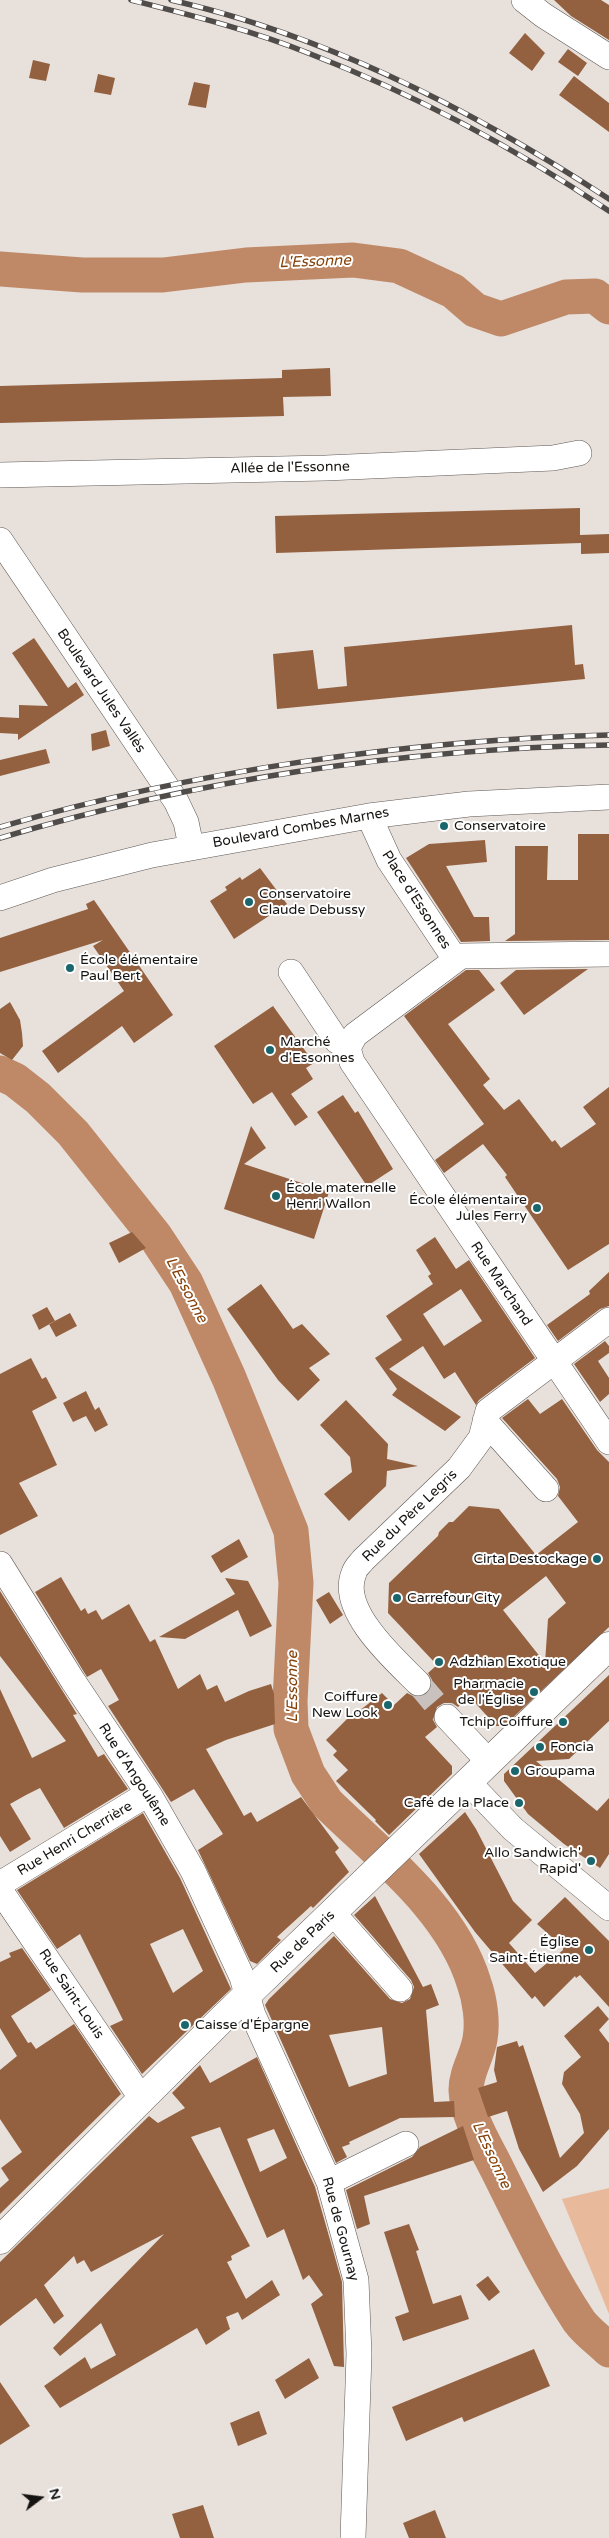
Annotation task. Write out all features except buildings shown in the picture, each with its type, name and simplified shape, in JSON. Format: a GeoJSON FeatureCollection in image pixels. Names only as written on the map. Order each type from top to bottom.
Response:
{"type":"FeatureCollection","features":[{"type":"Feature","properties":{"kind":"main road","name":"Rue de Paris"},"geometry":{"type":"LineString","coordinates":[[0,2240],[246,1996],[609,1646]]}},
{"type":"Feature","properties":{"kind":"street"},"geometry":{"type":"LineString","coordinates":[[524,0],[542,15],[609,57]]}},
{"type":"Feature","properties":{"kind":"street","name":"Allée de l'Essonne"},"geometry":{"type":"LineString","coordinates":[[0,475],[326,468],[553,458],[579,453]]}},
{"type":"Feature","properties":{"kind":"street","name":"Boulevard Jules Vallès"},"geometry":{"type":"LineString","coordinates":[[0,540],[176,801],[186,822],[191,846]]}},
{"type":"Feature","properties":{"kind":"street","name":"Boulevard Combes Marnes"},"geometry":{"type":"LineString","coordinates":[[0,898],[53,880],[191,846],[369,816],[469,804],[609,797]]}},
{"type":"Feature","properties":{"kind":"street","name":"Place d'Essonnes"},"geometry":{"type":"LineString","coordinates":[[348,1048],[355,1035],[455,959],[389,860],[369,816]]}},
{"type":"Feature","properties":{"kind":"street"},"geometry":{"type":"LineString","coordinates":[[455,959],[461,956],[609,954]]}},
{"type":"Feature","properties":{"kind":"street"},"geometry":{"type":"LineString","coordinates":[[291,972],[337,1041],[348,1048]]}},
{"type":"Feature","properties":{"kind":"street","name":"Rue Marchand"},"geometry":{"type":"LineString","coordinates":[[348,1048],[352,1062],[609,1442]]}},
{"type":"Feature","properties":{"kind":"street","name":"Rue du Père Legris"},"geometry":{"type":"LineString","coordinates":[[418,1683],[379,1643],[362,1618],[354,1602],[351,1585],[354,1572],[363,1560],[459,1468],[481,1438],[488,1411],[609,1320]]}},
{"type":"Feature","properties":{"kind":"street"},"geometry":{"type":"LineString","coordinates":[[485,1421],[546,1489]]}},
{"type":"Feature","properties":{"kind":"street","name":"Rue d'Angoulême"},"geometry":{"type":"LineString","coordinates":[[0,1564],[73,1681],[150,1796],[193,1871],[242,1977],[246,1996]]}},
{"type":"Feature","properties":{"kind":"street"},"geometry":{"type":"LineString","coordinates":[[447,1718],[489,1762]]}},
{"type":"Feature","properties":{"kind":"street"},"geometry":{"type":"LineString","coordinates":[[468,1782],[513,1829],[609,1908]]}},
{"type":"Feature","properties":{"kind":"street","name":"Rue Henri Cherrière"},"geometry":{"type":"LineString","coordinates":[[0,1884],[141,1798],[150,1796]]}},
{"type":"Feature","properties":{"kind":"street","name":"Rue Saint-Louis"},"geometry":{"type":"LineString","coordinates":[[0,1890],[142,2099]]}},
{"type":"Feature","properties":{"kind":"street"},"geometry":{"type":"LineString","coordinates":[[333,1913],[400,1989]]}},
{"type":"Feature","properties":{"kind":"street","name":"Rue de Gournay"},"geometry":{"type":"LineString","coordinates":[[246,1996],[329,2182],[356,2280],[359,2354],[353,2538]]}},
{"type":"Feature","properties":{"kind":"street"},"geometry":{"type":"LineString","coordinates":[[329,2182],[406,2144]]}},
{"type":"Feature","properties":{"kind":"shaded area"},"geometry":{"type":"Polygon","coordinates":[[[609,2188],[609,2314],[562,2199],[609,2188]]]}},
{"type":"Feature","properties":{"kind":"waterway","name":"L'Essonne"},"geometry":{"type":"LineString","coordinates":[[0,269],[82,275],[163,275],[246,265],[353,260],[399,266],[453,291],[475,310],[501,319],[566,297],[595,296],[609,307]]}},
{"type":"Feature","properties":{"kind":"waterway","name":"L'Essonne"},"geometry":{"type":"LineString","coordinates":[[0,1073],[15,1080],[38,1098],[73,1133],[155,1236],[186,1283],[229,1378],[291,1531],[296,1583],[290,1701],[291,1729],[308,1774],[327,1803],[391,1864],[432,1908],[464,1956],[476,1990],[481,2018],[479,2046],[466,2083],[467,2100],[473,2121],[557,2285],[582,2325],[609,2350]]}},
{"type":"Feature","properties":{"kind":"tunnel"},"geometry":{"type":"LineString","coordinates":[[418,1683],[447,1717]]}},
{"type":"Feature","properties":{"kind":"railway"},"geometry":{"type":"LineString","coordinates":[[131,0],[265,37],[387,86],[500,144],[609,211]]}},
{"type":"Feature","properties":{"kind":"railway"},"geometry":{"type":"LineString","coordinates":[[171,0],[229,15],[287,34],[399,80],[506,136],[609,199]]}},
{"type":"Feature","properties":{"kind":"railway"},"geometry":{"type":"LineString","coordinates":[[0,827],[73,807],[148,790],[302,762],[456,744],[609,735]]}},
{"type":"Feature","properties":{"kind":"railway"},"geometry":{"type":"LineString","coordinates":[[0,838],[149,800],[301,771],[455,753],[609,745]]}},
{"type":"Feature","properties":{"kind":"place","name":"Conservatoire"},"geometry":{"type":"Point","coordinates":[444,826]}},
{"type":"Feature","properties":{"kind":"place","name":"Conservatoire Claude Debussy"},"geometry":{"type":"Point","coordinates":[249,902]}},
{"type":"Feature","properties":{"kind":"place","name":"École élémentaire Paul Bert"},"geometry":{"type":"Point","coordinates":[70,968]}},
{"type":"Feature","properties":{"kind":"place","name":"Marché d'Essonnes"},"geometry":{"type":"Point","coordinates":[270,1050]}},
{"type":"Feature","properties":{"kind":"place","name":"École maternelle Henri Wallon"},"geometry":{"type":"Point","coordinates":[276,1196]}},
{"type":"Feature","properties":{"kind":"place","name":"École élémentaire Jules Ferry"},"geometry":{"type":"Point","coordinates":[537,1208]}},
{"type":"Feature","properties":{"kind":"place","name":"Cirta Destockage"},"geometry":{"type":"Point","coordinates":[597,1559]}},
{"type":"Feature","properties":{"kind":"place","name":"Carrefour City"},"geometry":{"type":"Point","coordinates":[397,1598]}},
{"type":"Feature","properties":{"kind":"place","name":"Adzhian Exotique"},"geometry":{"type":"Point","coordinates":[439,1662]}},
{"type":"Feature","properties":{"kind":"place","name":"Pharmacie de l'Église"},"geometry":{"type":"Point","coordinates":[534,1692]}},
{"type":"Feature","properties":{"kind":"place","name":"Coiffure New Look"},"geometry":{"type":"Point","coordinates":[388,1705]}},
{"type":"Feature","properties":{"kind":"place","name":"Tchip Coiffure"},"geometry":{"type":"Point","coordinates":[563,1722]}},
{"type":"Feature","properties":{"kind":"place","name":"Foncia"},"geometry":{"type":"Point","coordinates":[540,1747]}},
{"type":"Feature","properties":{"kind":"place","name":"Groupama"},"geometry":{"type":"Point","coordinates":[515,1771]}},
{"type":"Feature","properties":{"kind":"place","name":"Café de la Place"},"geometry":{"type":"Point","coordinates":[519,1803]}},
{"type":"Feature","properties":{"kind":"place","name":"Allo Sandwich' Rapid'"},"geometry":{"type":"Point","coordinates":[591,1861]}},
{"type":"Feature","properties":{"kind":"place","name":"Église Saint-Étienne"},"geometry":{"type":"Point","coordinates":[589,1950]}},
{"type":"Feature","properties":{"kind":"place","name":"Caisse d'Épargne"},"geometry":{"type":"Point","coordinates":[185,2025]}}]}
